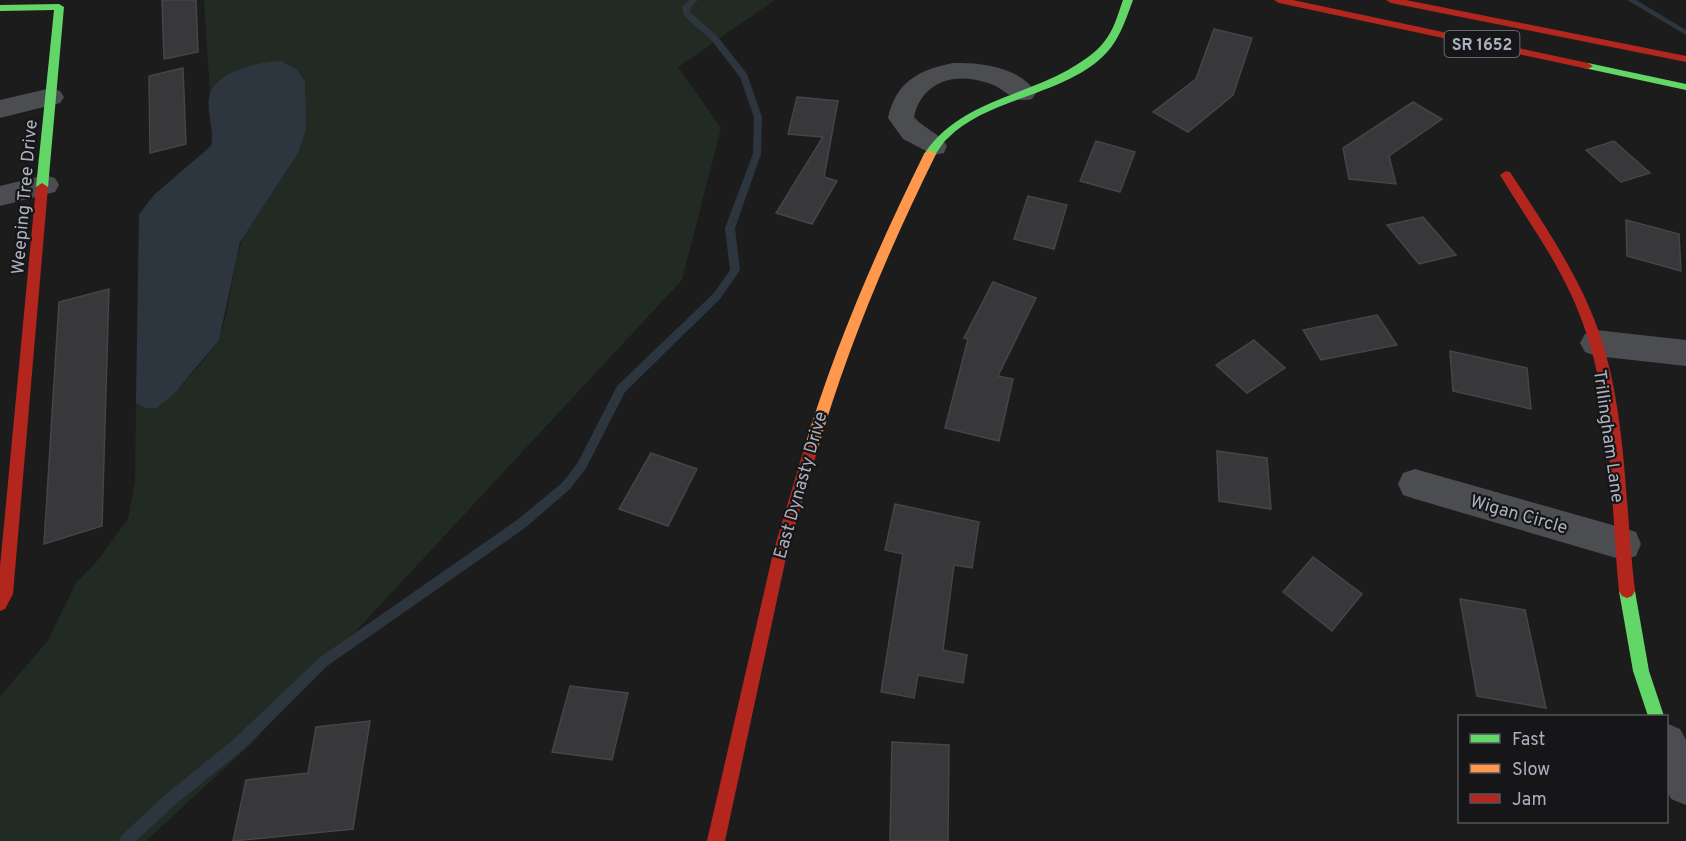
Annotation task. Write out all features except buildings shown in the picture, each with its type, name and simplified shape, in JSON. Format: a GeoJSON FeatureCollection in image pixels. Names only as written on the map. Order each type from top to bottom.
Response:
{"type":"FeatureCollection","features":[{"type":"Feature","properties":{"kind":"street","name":"East Dynasty Drive"},"geometry":{"type":"LineString","coordinates":[[716,841],[780,553],[830,381],[884,245],[934,146],[956,126],[1023,93],[1060,79],[1103,50],[1114,36],[1128,0]]}},
{"type":"Feature","properties":{"kind":"street","name":"SR 1652"},"geometry":{"type":"LineString","coordinates":[[1279,0],[1686,87]]}},
{"type":"Feature","properties":{"kind":"street","name":"SR 1652"},"geometry":{"type":"LineString","coordinates":[[1390,0],[1686,59]]}},
{"type":"Feature","properties":{"kind":"street","name":"Weeping Tree Drive"},"geometry":{"type":"LineString","coordinates":[[0,8],[60,7],[5,594],[0,604]]}},
{"type":"Feature","properties":{"kind":"street"},"geometry":{"type":"LineString","coordinates":[[934,146],[912,133],[901,118],[902,102],[916,84],[953,70],[976,71],[1001,78],[1023,93]]}},
{"type":"Feature","properties":{"kind":"street"},"geometry":{"type":"LineString","coordinates":[[0,109],[51,97]]}},
{"type":"Feature","properties":{"kind":"street","name":"Trillingham Lane"},"geometry":{"type":"LineString","coordinates":[[1506,175],[1563,266],[1596,343],[1615,458],[1629,622],[1647,694],[1655,715]]}},
{"type":"Feature","properties":{"kind":"street"},"geometry":{"type":"LineString","coordinates":[[0,196],[45,185]]}},
{"type":"Feature","properties":{"kind":"street"},"geometry":{"type":"LineString","coordinates":[[1596,343],[1686,353]]}},
{"type":"Feature","properties":{"kind":"street","name":"Wigan Circle"},"geometry":{"type":"LineString","coordinates":[[1415,484],[1623,544]]}},
{"type":"Feature","properties":{"kind":"street"},"geometry":{"type":"LineString","coordinates":[[1668,747],[1686,784]]}},
{"type":"Feature","properties":{"kind":"shaded area"},"geometry":{"type":"Polygon","coordinates":[[[204,0],[775,0],[678,67],[721,128],[682,280],[252,743],[146,841],[0,841],[0,696],[47,642],[76,583],[98,560],[128,519],[135,481],[136,403],[155,408],[164,403],[201,364],[216,344],[224,324],[238,254],[248,227],[216,85],[210,94],[204,0]]]}},
{"type":"Feature","properties":{"kind":"shaded area"},"geometry":{"type":"Polygon","coordinates":[[[281,61],[297,70],[305,81],[306,129],[298,153],[240,242],[219,340],[174,394],[157,408],[146,408],[136,403],[139,214],[155,194],[211,146],[209,100],[214,86],[230,73],[262,63],[281,61]]]}},
{"type":"Feature","properties":{"kind":"waterway"},"geometry":{"type":"LineString","coordinates":[[126,841],[171,799],[239,744],[323,662],[521,524],[566,486],[581,467],[621,389],[717,296],[735,270],[730,228],[757,154],[758,117],[744,76],[714,38],[687,14],[686,7],[694,0]]}},
{"type":"Feature","properties":{"kind":"waterway"},"geometry":{"type":"LineString","coordinates":[[1631,0],[1686,33]]}},
{"type":"Feature","properties":{"kind":"traffic: fast"},"geometry":{"type":"LineString","coordinates":[[930,154],[944,136],[963,121],[1063,77],[1085,64],[1108,44],[1128,0]]}},
{"type":"Feature","properties":{"kind":"traffic: fast"},"geometry":{"type":"LineString","coordinates":[[0,8],[59,7],[42,187]]}},
{"type":"Feature","properties":{"kind":"traffic: fast"},"geometry":{"type":"LineString","coordinates":[[1588,66],[1686,87]]}},
{"type":"Feature","properties":{"kind":"traffic: fast"},"geometry":{"type":"LineString","coordinates":[[1627,591],[1641,671],[1656,715]]}},
{"type":"Feature","properties":{"kind":"traffic: slow"},"geometry":{"type":"LineString","coordinates":[[810,452],[834,374],[862,300],[894,227],[930,154]]}},
{"type":"Feature","properties":{"kind":"traffic: jam"},"geometry":{"type":"LineString","coordinates":[[1279,0],[1588,66]]}},
{"type":"Feature","properties":{"kind":"traffic: jam"},"geometry":{"type":"LineString","coordinates":[[1391,0],[1686,59]]}},
{"type":"Feature","properties":{"kind":"traffic: jam"},"geometry":{"type":"LineString","coordinates":[[1506,175],[1569,277],[1596,343],[1613,435],[1627,591]]}},
{"type":"Feature","properties":{"kind":"traffic: jam"},"geometry":{"type":"LineString","coordinates":[[0,604],[5,594],[42,187]]}},
{"type":"Feature","properties":{"kind":"traffic: jam"},"geometry":{"type":"LineString","coordinates":[[716,841],[780,553],[810,452]]}}]}
